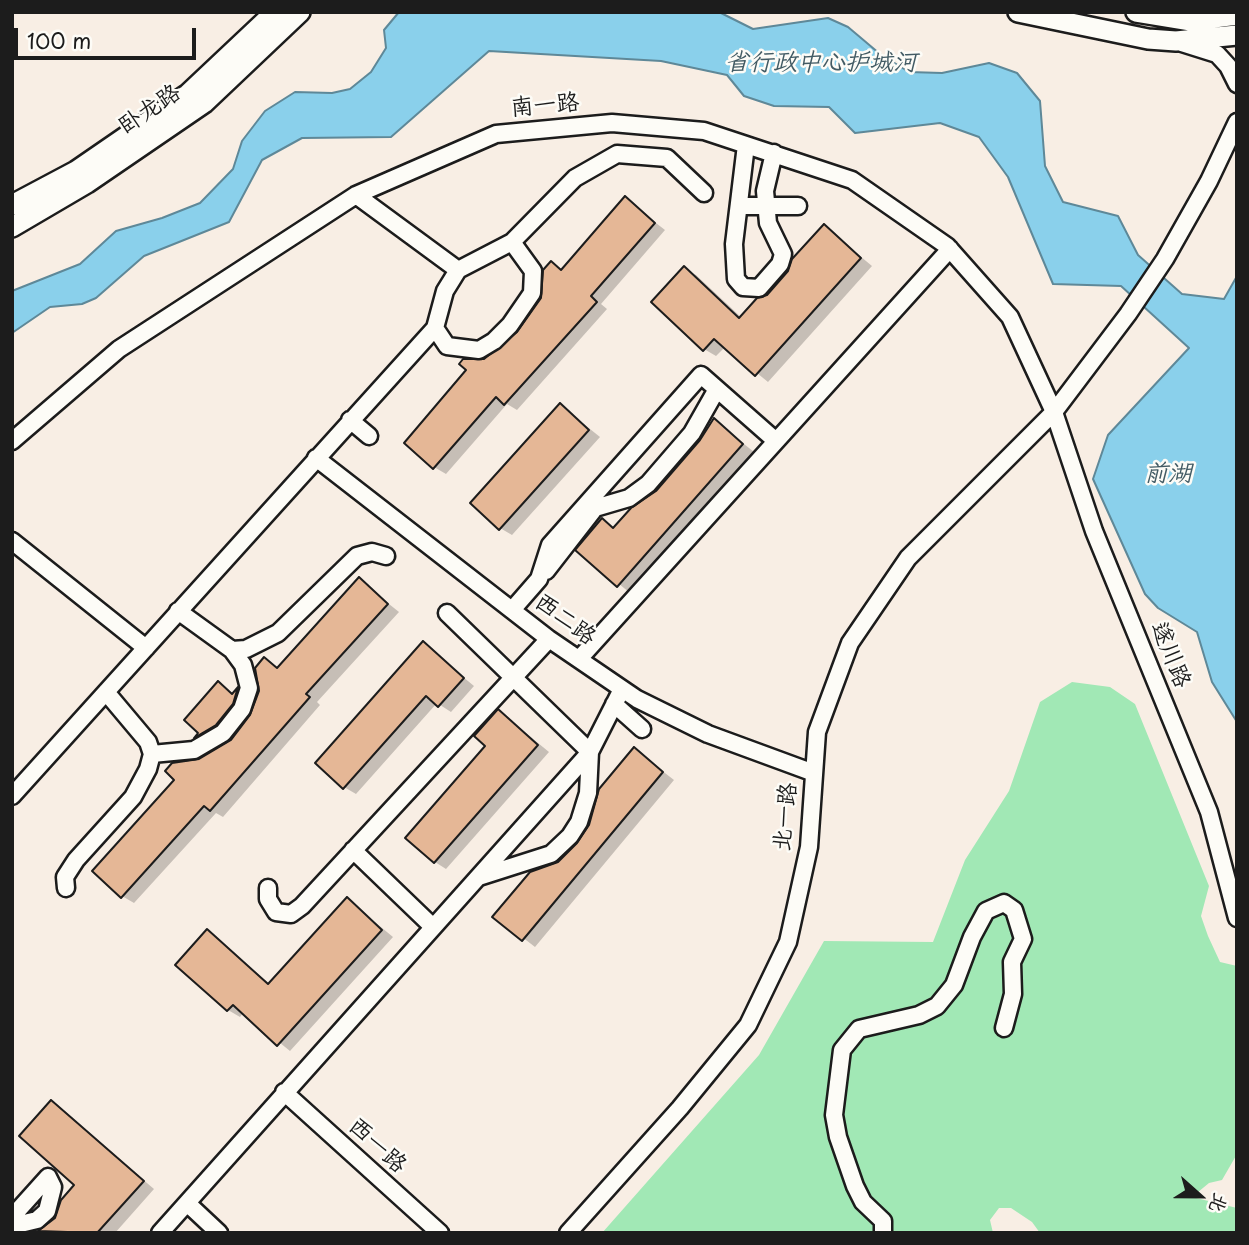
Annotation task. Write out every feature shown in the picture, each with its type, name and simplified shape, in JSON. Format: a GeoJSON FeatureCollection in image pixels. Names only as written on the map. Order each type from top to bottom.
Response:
{"type":"FeatureCollection","features":[{"type":"Feature","properties":{"kind":"main road","name":"卧龙路"},"geometry":{"type":"LineString","coordinates":[[12,205],[76,171],[188,94],[275,12]]}},
{"type":"Feature","properties":{"kind":"main road","name":"卧龙路"},"geometry":{"type":"LineString","coordinates":[[12,227],[87,183],[204,103],[300,12]]}},
{"type":"Feature","properties":{"kind":"main road"},"geometry":{"type":"LineString","coordinates":[[1018,12],[1148,38],[1176,41],[1237,36]]}},
{"type":"Feature","properties":{"kind":"main road"},"geometry":{"type":"LineString","coordinates":[[1136,12],[1191,21],[1237,15]]}},
{"type":"Feature","properties":{"kind":"street"},"geometry":{"type":"LineString","coordinates":[[1176,41],[1217,54],[1228,66],[1237,84]]}},
{"type":"Feature","properties":{"kind":"street","name":"北一路"},"geometry":{"type":"LineString","coordinates":[[568,1233],[680,1108],[748,1025],[788,942],[808,846],[817,732],[850,643],[908,558],[1054,412],[1128,314],[1165,259],[1209,181],[1237,122]]}},
{"type":"Feature","properties":{"kind":"street","name":"南一路"},"geometry":{"type":"LineString","coordinates":[[12,441],[119,349],[356,195],[496,134],[612,123],[704,131],[852,180],[950,249],[1010,317],[1054,412]]}},
{"type":"Feature","properties":{"kind":"street"},"geometry":{"type":"LineString","coordinates":[[746,145],[734,244],[736,279],[743,287],[759,288],[780,264],[783,254],[768,223],[765,191],[774,153]]}},
{"type":"Feature","properties":{"kind":"street"},"geometry":{"type":"LineString","coordinates":[[12,796],[435,328],[445,291],[458,270],[512,242],[575,178],[617,154],[667,158],[704,193]]}},
{"type":"Feature","properties":{"kind":"street"},"geometry":{"type":"LineString","coordinates":[[356,195],[458,270]]}},
{"type":"Feature","properties":{"kind":"street"},"geometry":{"type":"LineString","coordinates":[[739,206],[798,205]]}},
{"type":"Feature","properties":{"kind":"street"},"geometry":{"type":"LineString","coordinates":[[435,328],[447,346],[479,349],[494,341],[510,325],[532,293],[533,271],[512,242]]}},
{"type":"Feature","properties":{"kind":"street"},"geometry":{"type":"LineString","coordinates":[[579,659],[950,249]]}},
{"type":"Feature","properties":{"kind":"street"},"geometry":{"type":"LineString","coordinates":[[539,579],[550,545],[701,375],[776,441]]}},
{"type":"Feature","properties":{"kind":"street"},"geometry":{"type":"LineString","coordinates":[[512,610],[595,508],[629,498],[648,484],[692,433],[718,389]]}},
{"type":"Feature","properties":{"kind":"street","name":"遂川路"},"geometry":{"type":"LineString","coordinates":[[1054,412],[1094,531],[1209,812],[1237,918]]}},
{"type":"Feature","properties":{"kind":"street"},"geometry":{"type":"LineString","coordinates":[[350,420],[369,436]]}},
{"type":"Feature","properties":{"kind":"street","name":"西二路"},"geometry":{"type":"LineString","coordinates":[[316,458],[549,639],[622,689],[709,734],[814,773]]}},
{"type":"Feature","properties":{"kind":"street"},"geometry":{"type":"LineString","coordinates":[[12,541],[146,648]]}},
{"type":"Feature","properties":{"kind":"street"},"geometry":{"type":"LineString","coordinates":[[232,650],[260,644],[278,633],[357,556],[372,552],[386,556]]}},
{"type":"Feature","properties":{"kind":"street"},"geometry":{"type":"LineString","coordinates":[[152,754],[194,750],[223,733],[243,709],[249,688],[243,666],[232,650],[178,611]]}},
{"type":"Feature","properties":{"kind":"street"},"geometry":{"type":"LineString","coordinates":[[447,613],[590,752],[588,793],[579,822],[569,835],[551,854],[478,877]]}},
{"type":"Feature","properties":{"kind":"street"},"geometry":{"type":"LineString","coordinates":[[268,888],[268,899],[276,912],[291,914],[549,639]]}},
{"type":"Feature","properties":{"kind":"street"},"geometry":{"type":"LineString","coordinates":[[160,1233],[284,1092],[419,954],[433,927],[590,752],[622,689]]}},
{"type":"Feature","properties":{"kind":"street"},"geometry":{"type":"LineString","coordinates":[[66,888],[65,877],[76,860],[133,797],[148,769],[152,754],[148,742],[106,692]]}},
{"type":"Feature","properties":{"kind":"street"},"geometry":{"type":"LineString","coordinates":[[614,704],[642,729]]}},
{"type":"Feature","properties":{"kind":"street"},"geometry":{"type":"LineString","coordinates":[[353,850],[433,927]]}},
{"type":"Feature","properties":{"kind":"street"},"geometry":{"type":"LineString","coordinates":[[883,1233],[883,1221],[863,1202],[855,1186],[838,1138],[834,1115],[842,1050],[859,1029],[919,1015],[937,1006],[954,985],[972,937],[986,911],[1004,903],[1014,910],[1023,939],[1012,962],[1013,994],[1004,1028]]}},
{"type":"Feature","properties":{"kind":"street","name":"西一路"},"geometry":{"type":"LineString","coordinates":[[284,1092],[440,1233]]}},
{"type":"Feature","properties":{"kind":"street"},"geometry":{"type":"LineString","coordinates":[[12,1217],[48,1177],[54,1188],[47,1211],[37,1220],[12,1226]]}},
{"type":"Feature","properties":{"kind":"street"},"geometry":{"type":"LineString","coordinates":[[187,1203],[219,1233]]}},
{"type":"Feature","properties":{"kind":"green space"},"geometry":{"type":"Polygon","coordinates":[[[1072,682],[1110,687],[1135,704],[1209,886],[1201,916],[1208,936],[1220,962],[1237,966],[1237,1154],[1222,1180],[1209,1183],[1192,1197],[1237,1208],[1237,1233],[1040,1233],[1032,1222],[1011,1208],[999,1208],[990,1220],[993,1233],[602,1233],[759,1055],[824,941],[933,942],[965,860],[1009,791],[1040,702],[1072,682]]]}},
{"type":"Feature","properties":{"kind":"water","name":"省行政中心护城河"},"geometry":{"type":"Polygon","coordinates":[[[399,12],[719,12],[753,29],[828,18],[848,27],[880,54],[909,72],[942,73],[989,63],[1017,73],[1040,101],[1045,166],[1063,202],[1118,216],[1138,255],[1182,294],[1224,299],[1237,276],[1237,722],[1212,682],[1197,632],[1158,608],[1145,594],[1093,479],[1108,435],[1189,348],[1121,286],[1053,284],[1008,177],[979,137],[940,123],[855,133],[829,107],[774,106],[744,96],[727,75],[661,61],[489,51],[391,137],[302,138],[262,160],[229,222],[144,256],[96,298],[82,304],[50,307],[12,333],[12,291],[80,264],[116,231],[162,218],[200,203],[233,169],[242,141],[265,111],[295,92],[332,93],[350,89],[371,72],[386,48],[384,30],[399,12]]]}},
{"type":"Feature","properties":{"kind":"building"},"geometry":{"type":"Polygon","coordinates":[[[625,196],[655,223],[591,296],[597,302],[504,405],[496,397],[433,469],[404,443],[466,370],[459,364],[463,359],[484,359],[517,332],[541,298],[543,270],[551,261],[561,270],[625,196]]]}},
{"type":"Feature","properties":{"kind":"building"},"geometry":{"type":"Polygon","coordinates":[[[824,224],[861,258],[755,376],[714,339],[703,351],[651,302],[684,266],[739,318],[757,298],[767,295],[788,271],[792,259],[824,224]]]}},
{"type":"Feature","properties":{"kind":"building"},"geometry":{"type":"Polygon","coordinates":[[[560,403],[589,430],[499,530],[470,503],[560,403]]]}},
{"type":"Feature","properties":{"kind":"building"},"geometry":{"type":"Polygon","coordinates":[[[714,418],[743,444],[617,587],[575,550],[602,518],[613,528],[631,508],[656,491],[700,440],[714,418]]]}},
{"type":"Feature","properties":{"kind":"building"},"geometry":{"type":"Polygon","coordinates":[[[359,577],[388,604],[306,694],[310,697],[210,811],[204,806],[121,898],[92,871],[174,780],[165,771],[172,763],[199,759],[231,740],[250,715],[259,691],[255,668],[264,657],[277,668],[359,577]]]}},
{"type":"Feature","properties":{"kind":"building"},"geometry":{"type":"Polygon","coordinates":[[[423,641],[464,678],[438,707],[426,696],[343,789],[315,763],[423,641]]]}},
{"type":"Feature","properties":{"kind":"building"},"geometry":{"type":"Polygon","coordinates":[[[218,681],[232,694],[238,687],[233,704],[216,725],[194,738],[198,733],[184,720],[218,681]]]}},
{"type":"Feature","properties":{"kind":"building"},"geometry":{"type":"Polygon","coordinates":[[[498,709],[538,745],[434,863],[405,838],[485,746],[474,736],[498,709]]]}},
{"type":"Feature","properties":{"kind":"building"},"geometry":{"type":"Polygon","coordinates":[[[634,747],[663,772],[522,941],[492,917],[530,872],[558,862],[577,843],[589,825],[599,789],[634,747]]]}},
{"type":"Feature","properties":{"kind":"building"},"geometry":{"type":"Polygon","coordinates":[[[347,897],[382,930],[277,1046],[233,1005],[227,1011],[175,965],[207,929],[268,984],[347,897]]]}},
{"type":"Feature","properties":{"kind":"building"},"geometry":{"type":"Polygon","coordinates":[[[51,1100],[144,1181],[97,1233],[38,1231],[55,1218],[61,1200],[74,1185],[19,1136],[51,1100]]]}},
{"type":"Feature","properties":{"kind":"water label","name":"前湖"},"geometry":{"type":"Point","coordinates":[1168,474]}}]}
